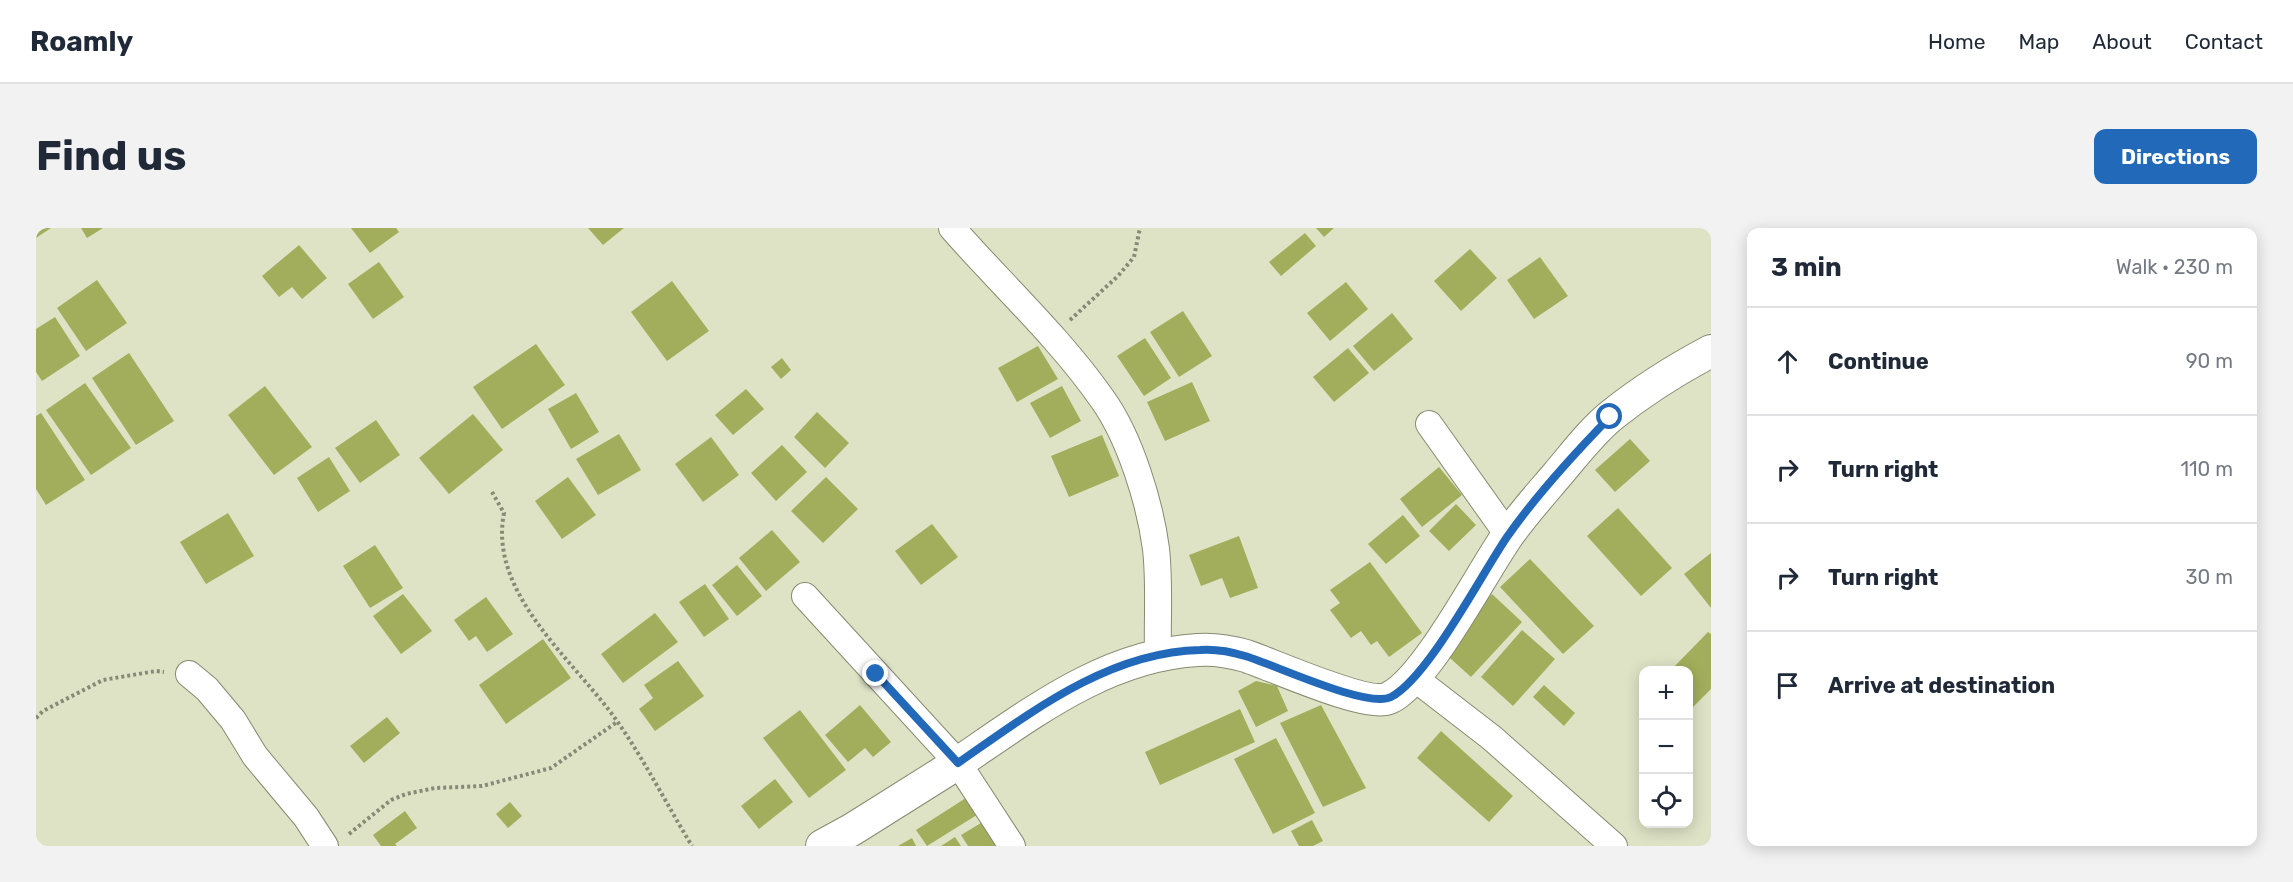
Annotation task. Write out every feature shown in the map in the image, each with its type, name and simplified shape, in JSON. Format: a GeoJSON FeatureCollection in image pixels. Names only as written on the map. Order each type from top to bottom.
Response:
{"type":"FeatureCollection","features":[{"type":"Feature","properties":{"kind":"street"},"geometry":{"type":"LineString","coordinates":[[952,228],[1052,336],[1104,401],[1126,441],[1141,482],[1156,550],[1158,655]]}},
{"type":"Feature","properties":{"kind":"street"},"geometry":{"type":"LineString","coordinates":[[822,846],[958,763],[1020,720],[1078,685],[1131,662],[1158,655],[1203,650],[1244,656],[1305,679],[1377,700],[1393,696],[1433,653],[1508,535],[1577,451],[1610,417],[1662,380],[1711,351]]}},
{"type":"Feature","properties":{"kind":"street"},"geometry":{"type":"LineString","coordinates":[[1429,424],[1508,535]]}},
{"type":"Feature","properties":{"kind":"street"},"geometry":{"type":"LineString","coordinates":[[805,596],[958,763],[1012,846]]}},
{"type":"Feature","properties":{"kind":"street"},"geometry":{"type":"LineString","coordinates":[[189,674],[207,689],[233,720],[255,756],[306,817],[334,843]]}},
{"type":"Feature","properties":{"kind":"street"},"geometry":{"type":"LineString","coordinates":[[1413,677],[1492,738],[1614,846]]}},
{"type":"Feature","properties":{"kind":"path"},"geometry":{"type":"LineString","coordinates":[[1052,336],[1118,276],[1134,257],[1140,228]]}},
{"type":"Feature","properties":{"kind":"path"},"geometry":{"type":"LineString","coordinates":[[492,492],[504,513],[500,531],[504,560],[512,582],[528,611],[617,722],[692,846]]}},
{"type":"Feature","properties":{"kind":"path"},"geometry":{"type":"LineString","coordinates":[[36,718],[44,711],[103,680],[156,671],[189,674]]}},
{"type":"Feature","properties":{"kind":"path"},"geometry":{"type":"LineString","coordinates":[[334,843],[391,800],[435,788],[482,786],[551,768],[617,722]]}},
{"type":"Feature","properties":{"kind":"building"},"geometry":{"type":"Polygon","coordinates":[[[36,228],[51,228],[36,238],[36,228]]]}},
{"type":"Feature","properties":{"kind":"building"},"geometry":{"type":"Polygon","coordinates":[[[81,228],[103,228],[87,238],[81,228]]]}},
{"type":"Feature","properties":{"kind":"building"},"geometry":{"type":"Polygon","coordinates":[[[351,228],[396,228],[399,232],[370,253],[351,228]]]}},
{"type":"Feature","properties":{"kind":"building"},"geometry":{"type":"Polygon","coordinates":[[[588,228],[624,228],[603,245],[588,228]]]}},
{"type":"Feature","properties":{"kind":"building"},"geometry":{"type":"Polygon","coordinates":[[[1316,228],[1334,228],[1324,237],[1316,228]]]}},
{"type":"Feature","properties":{"kind":"building"},"geometry":{"type":"Polygon","coordinates":[[[1305,233],[1316,246],[1281,276],[1269,262],[1305,233]]]}},
{"type":"Feature","properties":{"kind":"building"},"geometry":{"type":"Polygon","coordinates":[[[299,245],[327,278],[302,299],[292,287],[279,297],[262,276],[299,245]]]}},
{"type":"Feature","properties":{"kind":"building"},"geometry":{"type":"Polygon","coordinates":[[[1470,249],[1497,278],[1461,311],[1434,281],[1470,249]]]}},
{"type":"Feature","properties":{"kind":"building"},"geometry":{"type":"Polygon","coordinates":[[[1540,257],[1568,296],[1534,319],[1507,280],[1540,257]]]}},
{"type":"Feature","properties":{"kind":"building"},"geometry":{"type":"Polygon","coordinates":[[[379,262],[404,297],[373,319],[348,284],[379,262]]]}},
{"type":"Feature","properties":{"kind":"building"},"geometry":{"type":"Polygon","coordinates":[[[97,280],[127,323],[86,351],[57,308],[97,280]]]}},
{"type":"Feature","properties":{"kind":"building"},"geometry":{"type":"Polygon","coordinates":[[[672,281],[709,331],[667,361],[631,312],[672,281]]]}},
{"type":"Feature","properties":{"kind":"building"},"geometry":{"type":"Polygon","coordinates":[[[1346,282],[1368,309],[1330,341],[1307,313],[1346,282]]]}},
{"type":"Feature","properties":{"kind":"building"},"geometry":{"type":"Polygon","coordinates":[[[1183,311],[1212,356],[1179,377],[1150,332],[1183,311]]]}},
{"type":"Feature","properties":{"kind":"building"},"geometry":{"type":"Polygon","coordinates":[[[1392,313],[1413,339],[1374,371],[1353,346],[1392,313]]]}},
{"type":"Feature","properties":{"kind":"building"},"geometry":{"type":"Polygon","coordinates":[[[55,317],[80,356],[42,381],[36,372],[36,329],[55,317]]]}},
{"type":"Feature","properties":{"kind":"building"},"geometry":{"type":"Polygon","coordinates":[[[1145,338],[1171,378],[1144,396],[1117,356],[1145,338]]]}},
{"type":"Feature","properties":{"kind":"building"},"geometry":{"type":"Polygon","coordinates":[[[536,344],[565,385],[502,429],[473,387],[536,344]]]}},
{"type":"Feature","properties":{"kind":"building"},"geometry":{"type":"Polygon","coordinates":[[[1038,346],[1058,379],[1017,402],[998,368],[1038,346]]]}},
{"type":"Feature","properties":{"kind":"building"},"geometry":{"type":"Polygon","coordinates":[[[1348,348],[1369,373],[1334,402],[1313,377],[1348,348]]]}},
{"type":"Feature","properties":{"kind":"building"},"geometry":{"type":"Polygon","coordinates":[[[129,353],[174,421],[136,445],[92,378],[129,353]]]}},
{"type":"Feature","properties":{"kind":"building"},"geometry":{"type":"Polygon","coordinates":[[[782,358],[791,370],[781,379],[771,367],[782,358]]]}},
{"type":"Feature","properties":{"kind":"building"},"geometry":{"type":"Polygon","coordinates":[[[1192,382],[1210,421],[1165,441],[1147,402],[1192,382]]]}},
{"type":"Feature","properties":{"kind":"building"},"geometry":{"type":"Polygon","coordinates":[[[85,383],[131,448],[91,475],[46,410],[85,383]]]}},
{"type":"Feature","properties":{"kind":"building"},"geometry":{"type":"Polygon","coordinates":[[[265,386],[312,447],[274,475],[228,415],[265,386]]]}},
{"type":"Feature","properties":{"kind":"building"},"geometry":{"type":"Polygon","coordinates":[[[1062,386],[1081,421],[1050,438],[1030,403],[1062,386]]]}},
{"type":"Feature","properties":{"kind":"building"},"geometry":{"type":"Polygon","coordinates":[[[746,389],[764,409],[733,435],[715,415],[746,389]]]}},
{"type":"Feature","properties":{"kind":"building"},"geometry":{"type":"Polygon","coordinates":[[[576,393],[599,432],[571,449],[548,409],[576,393]]]}},
{"type":"Feature","properties":{"kind":"building"},"geometry":{"type":"Polygon","coordinates":[[[817,412],[849,443],[825,468],[794,437],[817,412]]]}},
{"type":"Feature","properties":{"kind":"building"},"geometry":{"type":"Polygon","coordinates":[[[41,413],[85,480],[46,505],[36,489],[36,416],[41,413]]]}},
{"type":"Feature","properties":{"kind":"building"},"geometry":{"type":"Polygon","coordinates":[[[473,414],[503,450],[449,494],[419,458],[473,414]]]}},
{"type":"Feature","properties":{"kind":"building"},"geometry":{"type":"Polygon","coordinates":[[[376,420],[400,455],[360,483],[335,448],[376,420]]]}},
{"type":"Feature","properties":{"kind":"building"},"geometry":{"type":"Polygon","coordinates":[[[619,434],[641,470],[598,495],[576,459],[619,434]]]}},
{"type":"Feature","properties":{"kind":"building"},"geometry":{"type":"Polygon","coordinates":[[[1102,435],[1119,476],[1069,497],[1051,456],[1102,435]]]}},
{"type":"Feature","properties":{"kind":"building"},"geometry":{"type":"Polygon","coordinates":[[[711,437],[739,475],[703,502],[675,464],[711,437]]]}},
{"type":"Feature","properties":{"kind":"building"},"geometry":{"type":"Polygon","coordinates":[[[1630,439],[1650,461],[1615,492],[1595,470],[1630,439]]]}},
{"type":"Feature","properties":{"kind":"building"},"geometry":{"type":"Polygon","coordinates":[[[782,445],[807,472],[776,501],[751,473],[782,445]]]}},
{"type":"Feature","properties":{"kind":"building"},"geometry":{"type":"Polygon","coordinates":[[[329,457],[350,491],[318,512],[297,478],[329,457]]]}},
{"type":"Feature","properties":{"kind":"building"},"geometry":{"type":"Polygon","coordinates":[[[1439,467],[1462,495],[1422,527],[1400,499],[1439,467]]]}},
{"type":"Feature","properties":{"kind":"building"},"geometry":{"type":"Polygon","coordinates":[[[568,477],[596,515],[562,539],[535,501],[568,477]]]}},
{"type":"Feature","properties":{"kind":"building"},"geometry":{"type":"Polygon","coordinates":[[[826,477],[858,509],[823,543],[791,511],[826,477]]]}},
{"type":"Feature","properties":{"kind":"building"},"geometry":{"type":"Polygon","coordinates":[[[1456,504],[1476,525],[1449,551],[1429,531],[1456,504]]]}},
{"type":"Feature","properties":{"kind":"building"},"geometry":{"type":"Polygon","coordinates":[[[1618,508],[1672,568],[1641,596],[1587,536],[1618,508]]]}},
{"type":"Feature","properties":{"kind":"building"},"geometry":{"type":"Polygon","coordinates":[[[228,513],[254,556],[206,584],[180,542],[228,513]]]}},
{"type":"Feature","properties":{"kind":"building"},"geometry":{"type":"Polygon","coordinates":[[[1403,515],[1420,536],[1386,564],[1368,544],[1403,515]]]}},
{"type":"Feature","properties":{"kind":"building"},"geometry":{"type":"Polygon","coordinates":[[[932,524],[958,557],[921,585],[895,551],[932,524]]]}},
{"type":"Feature","properties":{"kind":"building"},"geometry":{"type":"Polygon","coordinates":[[[772,530],[800,562],[766,591],[739,558],[772,530]]]}},
{"type":"Feature","properties":{"kind":"building"},"geometry":{"type":"Polygon","coordinates":[[[1239,536],[1258,588],[1230,598],[1222,578],[1201,586],[1189,555],[1239,536]]]}},
{"type":"Feature","properties":{"kind":"building"},"geometry":{"type":"Polygon","coordinates":[[[375,545],[403,588],[370,608],[343,566],[375,545]]]}},
{"type":"Feature","properties":{"kind":"building"},"geometry":{"type":"Polygon","coordinates":[[[1711,553],[1711,608],[1684,574],[1711,553]]]}},
{"type":"Feature","properties":{"kind":"building"},"geometry":{"type":"Polygon","coordinates":[[[1530,559],[1594,626],[1563,654],[1500,587],[1530,559]]]}},
{"type":"Feature","properties":{"kind":"building"},"geometry":{"type":"Polygon","coordinates":[[[1370,562],[1422,633],[1389,657],[1377,641],[1371,645],[1361,631],[1351,638],[1330,610],[1340,603],[1330,590],[1370,562]]]}},
{"type":"Feature","properties":{"kind":"building"},"geometry":{"type":"Polygon","coordinates":[[[737,565],[762,596],[737,616],[712,585],[737,565]]]}},
{"type":"Feature","properties":{"kind":"building"},"geometry":{"type":"Polygon","coordinates":[[[705,584],[729,619],[704,637],[679,602],[705,584]]]}},
{"type":"Feature","properties":{"kind":"building"},"geometry":{"type":"Polygon","coordinates":[[[403,594],[432,631],[401,654],[373,616],[403,594]]]}},
{"type":"Feature","properties":{"kind":"building"},"geometry":{"type":"Polygon","coordinates":[[[1492,594],[1522,622],[1471,677],[1441,650],[1492,594]]]}},
{"type":"Feature","properties":{"kind":"building"},"geometry":{"type":"Polygon","coordinates":[[[486,597],[513,634],[487,652],[476,636],[469,641],[454,620],[486,597]]]}},
{"type":"Feature","properties":{"kind":"building"},"geometry":{"type":"Polygon","coordinates":[[[655,613],[678,642],[623,683],[601,654],[655,613]]]}},
{"type":"Feature","properties":{"kind":"building"},"geometry":{"type":"Polygon","coordinates":[[[1522,630],[1555,659],[1513,706],[1481,677],[1522,630]]]}},
{"type":"Feature","properties":{"kind":"building"},"geometry":{"type":"Polygon","coordinates":[[[1708,632],[1711,634],[1711,689],[1693,707],[1693,666],[1675,666],[1708,632]]]}},
{"type":"Feature","properties":{"kind":"building"},"geometry":{"type":"Polygon","coordinates":[[[543,639],[571,678],[506,724],[479,685],[543,639]]]}},
{"type":"Feature","properties":{"kind":"building"},"geometry":{"type":"Polygon","coordinates":[[[678,661],[704,696],[655,731],[639,709],[653,698],[644,685],[678,661]]]}},
{"type":"Feature","properties":{"kind":"building"},"geometry":{"type":"Polygon","coordinates":[[[1256,681],[1277,686],[1288,711],[1256,727],[1238,691],[1256,681]]]}},
{"type":"Feature","properties":{"kind":"building"},"geometry":{"type":"Polygon","coordinates":[[[1544,685],[1575,713],[1564,726],[1533,697],[1544,685]]]}},
{"type":"Feature","properties":{"kind":"building"},"geometry":{"type":"Polygon","coordinates":[[[860,705],[891,742],[873,757],[865,748],[848,762],[825,735],[860,705]]]}},
{"type":"Feature","properties":{"kind":"building"},"geometry":{"type":"Polygon","coordinates":[[[1321,705],[1366,788],[1323,807],[1280,723],[1321,705]]]}},
{"type":"Feature","properties":{"kind":"building"},"geometry":{"type":"Polygon","coordinates":[[[1240,709],[1255,742],[1160,785],[1145,752],[1240,709]]]}},
{"type":"Feature","properties":{"kind":"building"},"geometry":{"type":"Polygon","coordinates":[[[800,710],[846,770],[809,798],[763,738],[800,710]]]}},
{"type":"Feature","properties":{"kind":"building"},"geometry":{"type":"Polygon","coordinates":[[[387,717],[400,733],[364,763],[350,746],[387,717]]]}},
{"type":"Feature","properties":{"kind":"building"},"geometry":{"type":"Polygon","coordinates":[[[1441,731],[1513,796],[1489,822],[1417,758],[1441,731]]]}},
{"type":"Feature","properties":{"kind":"building"},"geometry":{"type":"Polygon","coordinates":[[[1276,738],[1315,813],[1273,834],[1234,759],[1276,738]]]}},
{"type":"Feature","properties":{"kind":"building"},"geometry":{"type":"Polygon","coordinates":[[[775,779],[793,802],[759,829],[741,806],[775,779]]]}},
{"type":"Feature","properties":{"kind":"building"},"geometry":{"type":"Polygon","coordinates":[[[969,796],[980,813],[927,846],[916,830],[969,796]]]}},
{"type":"Feature","properties":{"kind":"building"},"geometry":{"type":"Polygon","coordinates":[[[510,802],[522,816],[508,828],[496,814],[510,802]]]}},
{"type":"Feature","properties":{"kind":"building"},"geometry":{"type":"Polygon","coordinates":[[[405,811],[417,828],[395,844],[397,846],[381,846],[373,835],[405,811]]]}},
{"type":"Feature","properties":{"kind":"building"},"geometry":{"type":"Polygon","coordinates":[[[986,820],[1003,846],[968,846],[961,835],[986,820]]]}},
{"type":"Feature","properties":{"kind":"building"},"geometry":{"type":"Polygon","coordinates":[[[1312,820],[1323,841],[1313,846],[1299,846],[1291,831],[1312,820]]]}},
{"type":"Feature","properties":{"kind":"building"},"geometry":{"type":"Polygon","coordinates":[[[955,837],[961,846],[941,846],[955,837]]]}},
{"type":"Feature","properties":{"kind":"building"},"geometry":{"type":"Polygon","coordinates":[[[912,838],[916,846],[898,846],[912,838]]]}},
{"type":"Feature","properties":{"kind":"route"},"geometry":{"type":"LineString","coordinates":[[876,674],[958,763],[1020,720],[1078,685],[1131,662],[1171,652],[1203,650],[1244,656],[1365,698],[1384,700],[1393,696],[1413,677],[1433,653],[1508,535],[1577,451],[1610,417]]}}]}
